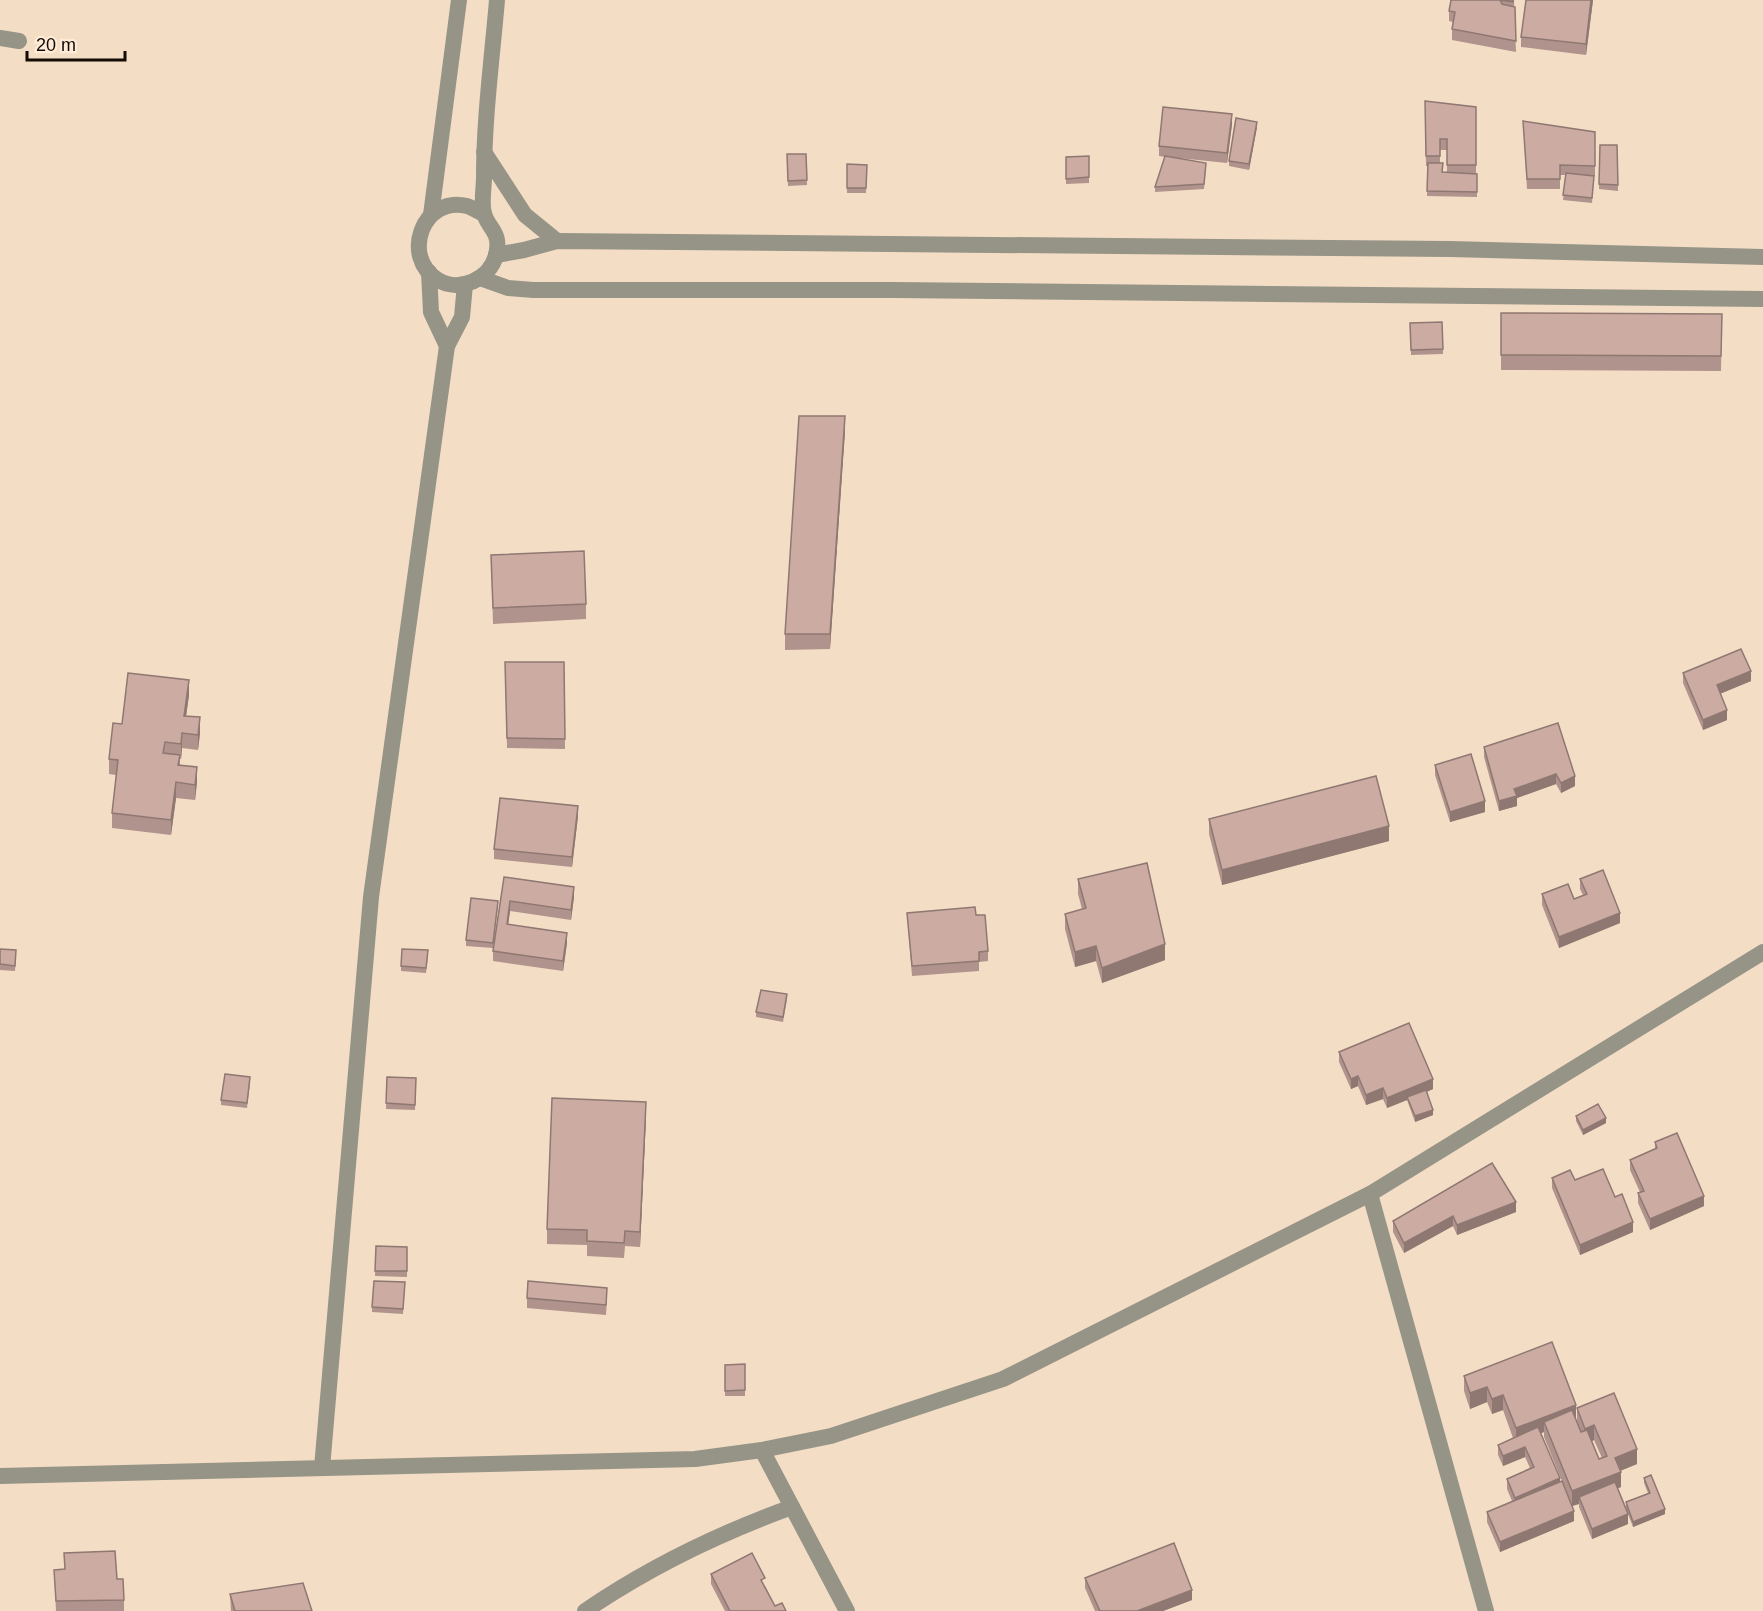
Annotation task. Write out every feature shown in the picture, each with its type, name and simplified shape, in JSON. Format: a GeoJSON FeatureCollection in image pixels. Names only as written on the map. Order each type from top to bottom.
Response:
{"type":"FeatureCollection","features":[{"type":"Feature","properties":{"kind":"street"},"geometry":{"type":"LineString","coordinates":[[431,215],[459,0]]}},
{"type":"Feature","properties":{"kind":"street"},"geometry":{"type":"LineString","coordinates":[[322,1468],[371,897],[447,346],[462,317],[472,281],[490,268],[496,255],[495,233],[484,214],[484,152],[497,0]]}},
{"type":"Feature","properties":{"kind":"street"},"geometry":{"type":"LineString","coordinates":[[0,38],[19,40]]}},
{"type":"Feature","properties":{"kind":"street"},"geometry":{"type":"LineString","coordinates":[[484,152],[525,214],[557,241]]}},
{"type":"Feature","properties":{"kind":"street"},"geometry":{"type":"LineString","coordinates":[[484,214],[467,206],[448,207],[431,215],[423,225],[418,244],[422,262],[429,272],[439,280],[472,281],[533,290],[894,290],[1763,298]]}},
{"type":"Feature","properties":{"kind":"street"},"geometry":{"type":"LineString","coordinates":[[496,255],[557,241],[1450,249],[1763,256]]}},
{"type":"Feature","properties":{"kind":"street"},"geometry":{"type":"LineString","coordinates":[[429,272],[431,312],[447,346]]}},
{"type":"Feature","properties":{"kind":"street"},"geometry":{"type":"LineString","coordinates":[[0,1476],[695,1460],[831,1436],[1003,1379],[1370,1194],[1763,952]]}},
{"type":"Feature","properties":{"kind":"street"},"geometry":{"type":"LineString","coordinates":[[1370,1194],[1486,1611]]}},
{"type":"Feature","properties":{"kind":"street"},"geometry":{"type":"LineString","coordinates":[[762,1450],[847,1611]]}},
{"type":"Feature","properties":{"kind":"street"},"geometry":{"type":"LineString","coordinates":[[585,1611],[740,1526],[792,1508]]}},
{"type":"Feature","properties":{"kind":"building"},"geometry":{"type":"Polygon","coordinates":[[[1451,0],[1500,0],[1502,4],[1515,7],[1516,41],[1452,29],[1455,12],[1449,11],[1451,0]]]}},
{"type":"Feature","properties":{"kind":"building"},"geometry":{"type":"Polygon","coordinates":[[[1526,0],[1591,0],[1586,44],[1521,37],[1526,0]]]}},
{"type":"Feature","properties":{"kind":"building"},"geometry":{"type":"Polygon","coordinates":[[[1425,101],[1476,107],[1476,165],[1447,165],[1447,139],[1440,139],[1440,156],[1426,156],[1425,101]]]}},
{"type":"Feature","properties":{"kind":"building"},"geometry":{"type":"Polygon","coordinates":[[[1163,107],[1232,114],[1227,153],[1159,146],[1163,107]]]}},
{"type":"Feature","properties":{"kind":"building"},"geometry":{"type":"Polygon","coordinates":[[[1236,118],[1257,122],[1249,164],[1229,161],[1236,118]]]}},
{"type":"Feature","properties":{"kind":"building"},"geometry":{"type":"Polygon","coordinates":[[[1523,121],[1595,132],[1595,166],[1560,165],[1560,179],[1527,179],[1523,121]]]}},
{"type":"Feature","properties":{"kind":"building"},"geometry":{"type":"Polygon","coordinates":[[[1600,145],[1617,145],[1618,185],[1599,184],[1600,145]]]}},
{"type":"Feature","properties":{"kind":"building"},"geometry":{"type":"Polygon","coordinates":[[[787,154],[806,154],[807,180],[788,181],[787,154]]]}},
{"type":"Feature","properties":{"kind":"building"},"geometry":{"type":"Polygon","coordinates":[[[1089,156],[1089,177],[1066,179],[1066,157],[1089,156]]]}},
{"type":"Feature","properties":{"kind":"building"},"geometry":{"type":"Polygon","coordinates":[[[1165,156],[1206,163],[1204,184],[1155,187],[1165,156]]]}},
{"type":"Feature","properties":{"kind":"building"},"geometry":{"type":"Polygon","coordinates":[[[1428,163],[1443,163],[1442,172],[1477,174],[1477,192],[1427,191],[1428,163]]]}},
{"type":"Feature","properties":{"kind":"building"},"geometry":{"type":"Polygon","coordinates":[[[847,164],[867,165],[866,188],[847,188],[847,164]]]}},
{"type":"Feature","properties":{"kind":"building"},"geometry":{"type":"Polygon","coordinates":[[[1566,173],[1594,176],[1592,198],[1563,195],[1566,173]]]}},
{"type":"Feature","properties":{"kind":"building"},"geometry":{"type":"Polygon","coordinates":[[[1501,313],[1722,314],[1721,356],[1501,355],[1501,313]]]}},
{"type":"Feature","properties":{"kind":"building"},"geometry":{"type":"Polygon","coordinates":[[[1442,322],[1443,349],[1411,350],[1410,323],[1442,322]]]}},
{"type":"Feature","properties":{"kind":"building"},"geometry":{"type":"Polygon","coordinates":[[[799,416],[845,416],[830,634],[785,634],[799,416]]]}},
{"type":"Feature","properties":{"kind":"building"},"geometry":{"type":"Polygon","coordinates":[[[584,551],[586,604],[493,608],[491,555],[584,551]]]}},
{"type":"Feature","properties":{"kind":"building"},"geometry":{"type":"Polygon","coordinates":[[[1741,649],[1751,671],[1717,685],[1727,710],[1703,720],[1683,673],[1741,649]]]}},
{"type":"Feature","properties":{"kind":"building"},"geometry":{"type":"Polygon","coordinates":[[[505,662],[564,662],[565,739],[507,738],[505,662]]]}},
{"type":"Feature","properties":{"kind":"building"},"geometry":{"type":"Polygon","coordinates":[[[128,673],[189,680],[184,716],[200,717],[198,735],[182,733],[181,744],[165,742],[163,753],[180,755],[178,765],[197,767],[195,785],[176,782],[171,820],[112,813],[118,760],[109,759],[113,723],[122,724],[128,673]]]}},
{"type":"Feature","properties":{"kind":"building"},"geometry":{"type":"Polygon","coordinates":[[[1558,723],[1575,776],[1561,783],[1556,774],[1514,789],[1517,796],[1499,801],[1484,747],[1558,723]]]}},
{"type":"Feature","properties":{"kind":"building"},"geometry":{"type":"Polygon","coordinates":[[[1471,754],[1485,801],[1450,812],[1435,765],[1471,754]]]}},
{"type":"Feature","properties":{"kind":"building"},"geometry":{"type":"Polygon","coordinates":[[[1376,776],[1389,826],[1222,870],[1209,819],[1376,776]]]}},
{"type":"Feature","properties":{"kind":"building"},"geometry":{"type":"Polygon","coordinates":[[[500,798],[578,806],[572,857],[494,849],[500,798]]]}},
{"type":"Feature","properties":{"kind":"building"},"geometry":{"type":"Polygon","coordinates":[[[1147,863],[1165,944],[1102,968],[1096,946],[1075,952],[1065,914],[1086,908],[1078,879],[1147,863]]]}},
{"type":"Feature","properties":{"kind":"building"},"geometry":{"type":"Polygon","coordinates":[[[1603,870],[1620,913],[1559,937],[1542,894],[1568,884],[1574,899],[1587,894],[1580,879],[1603,870]]]}},
{"type":"Feature","properties":{"kind":"building"},"geometry":{"type":"Polygon","coordinates":[[[504,877],[574,887],[571,910],[510,901],[507,924],[567,933],[563,961],[493,951],[504,877]]]}},
{"type":"Feature","properties":{"kind":"building"},"geometry":{"type":"Polygon","coordinates":[[[471,898],[498,901],[493,943],[466,940],[471,898]]]}},
{"type":"Feature","properties":{"kind":"building"},"geometry":{"type":"Polygon","coordinates":[[[975,907],[976,915],[985,915],[988,951],[979,952],[979,961],[912,966],[907,913],[975,907]]]}},
{"type":"Feature","properties":{"kind":"building"},"geometry":{"type":"Polygon","coordinates":[[[0,949],[16,950],[15,966],[0,964],[0,949]]]}},
{"type":"Feature","properties":{"kind":"building"},"geometry":{"type":"Polygon","coordinates":[[[402,949],[428,950],[426,968],[401,966],[402,949]]]}},
{"type":"Feature","properties":{"kind":"building"},"geometry":{"type":"Polygon","coordinates":[[[761,990],[787,994],[783,1017],[756,1012],[761,990]]]}},
{"type":"Feature","properties":{"kind":"building"},"geometry":{"type":"Polygon","coordinates":[[[1409,1023],[1433,1079],[1387,1098],[1383,1088],[1366,1095],[1358,1076],[1351,1079],[1339,1052],[1409,1023]]]}},
{"type":"Feature","properties":{"kind":"building"},"geometry":{"type":"Polygon","coordinates":[[[225,1074],[250,1077],[247,1103],[221,1100],[225,1074]]]}},
{"type":"Feature","properties":{"kind":"building"},"geometry":{"type":"Polygon","coordinates":[[[387,1077],[416,1078],[415,1105],[386,1103],[387,1077]]]}},
{"type":"Feature","properties":{"kind":"building"},"geometry":{"type":"Polygon","coordinates":[[[1426,1090],[1433,1110],[1415,1116],[1407,1097],[1426,1090]]]}},
{"type":"Feature","properties":{"kind":"building"},"geometry":{"type":"Polygon","coordinates":[[[552,1098],[646,1102],[640,1232],[625,1231],[624,1243],[587,1241],[587,1230],[547,1229],[552,1098]]]}},
{"type":"Feature","properties":{"kind":"building"},"geometry":{"type":"Polygon","coordinates":[[[1598,1104],[1606,1118],[1583,1130],[1576,1116],[1598,1104]]]}},
{"type":"Feature","properties":{"kind":"building"},"geometry":{"type":"Polygon","coordinates":[[[1677,1133],[1704,1196],[1650,1219],[1638,1193],[1644,1191],[1630,1160],[1657,1148],[1655,1142],[1677,1133]]]}},
{"type":"Feature","properties":{"kind":"building"},"geometry":{"type":"Polygon","coordinates":[[[1492,1163],[1516,1202],[1457,1225],[1453,1216],[1404,1243],[1393,1221],[1492,1163]]]}},
{"type":"Feature","properties":{"kind":"building"},"geometry":{"type":"Polygon","coordinates":[[[1603,1169],[1615,1197],[1622,1194],[1633,1222],[1580,1245],[1552,1178],[1570,1170],[1575,1180],[1603,1169]]]}},
{"type":"Feature","properties":{"kind":"building"},"geometry":{"type":"Polygon","coordinates":[[[376,1246],[407,1247],[407,1271],[375,1271],[376,1246]]]}},
{"type":"Feature","properties":{"kind":"building"},"geometry":{"type":"Polygon","coordinates":[[[374,1281],[405,1282],[403,1309],[372,1307],[374,1281]]]}},
{"type":"Feature","properties":{"kind":"building"},"geometry":{"type":"Polygon","coordinates":[[[528,1281],[607,1288],[606,1305],[527,1298],[528,1281]]]}},
{"type":"Feature","properties":{"kind":"building"},"geometry":{"type":"Polygon","coordinates":[[[1552,1342],[1576,1405],[1516,1428],[1503,1395],[1492,1399],[1487,1387],[1470,1393],[1464,1376],[1552,1342]]]}},
{"type":"Feature","properties":{"kind":"building"},"geometry":{"type":"Polygon","coordinates":[[[745,1364],[745,1390],[725,1391],[725,1365],[745,1364]]]}},
{"type":"Feature","properties":{"kind":"building"},"geometry":{"type":"Polygon","coordinates":[[[1614,1393],[1637,1449],[1615,1458],[1621,1472],[1572,1491],[1544,1422],[1572,1410],[1581,1432],[1587,1430],[1599,1459],[1607,1456],[1594,1425],[1585,1429],[1577,1408],[1614,1393]]]}},
{"type":"Feature","properties":{"kind":"building"},"geometry":{"type":"Polygon","coordinates":[[[1538,1427],[1560,1478],[1515,1498],[1507,1479],[1534,1467],[1525,1447],[1503,1456],[1498,1445],[1538,1427]]]}},
{"type":"Feature","properties":{"kind":"building"},"geometry":{"type":"Polygon","coordinates":[[[1651,1475],[1665,1509],[1633,1522],[1626,1502],[1650,1493],[1644,1478],[1651,1475]]]}},
{"type":"Feature","properties":{"kind":"building"},"geometry":{"type":"Polygon","coordinates":[[[1562,1481],[1574,1511],[1500,1542],[1487,1512],[1562,1481]]]}},
{"type":"Feature","properties":{"kind":"building"},"geometry":{"type":"Polygon","coordinates":[[[1615,1482],[1628,1514],[1592,1529],[1579,1497],[1615,1482]]]}},
{"type":"Feature","properties":{"kind":"building"},"geometry":{"type":"Polygon","coordinates":[[[1174,1543],[1192,1590],[1137,1611],[1100,1611],[1085,1578],[1174,1543]]]}},
{"type":"Feature","properties":{"kind":"building"},"geometry":{"type":"Polygon","coordinates":[[[115,1551],[117,1579],[123,1579],[124,1600],[56,1601],[54,1570],[65,1569],[64,1553],[115,1551]]]}},
{"type":"Feature","properties":{"kind":"building"},"geometry":{"type":"Polygon","coordinates":[[[752,1553],[765,1578],[761,1580],[775,1606],[782,1603],[786,1611],[730,1611],[711,1574],[752,1553]]]}},
{"type":"Feature","properties":{"kind":"building"},"geometry":{"type":"Polygon","coordinates":[[[303,1583],[312,1611],[235,1611],[230,1594],[303,1583]]]}}]}
